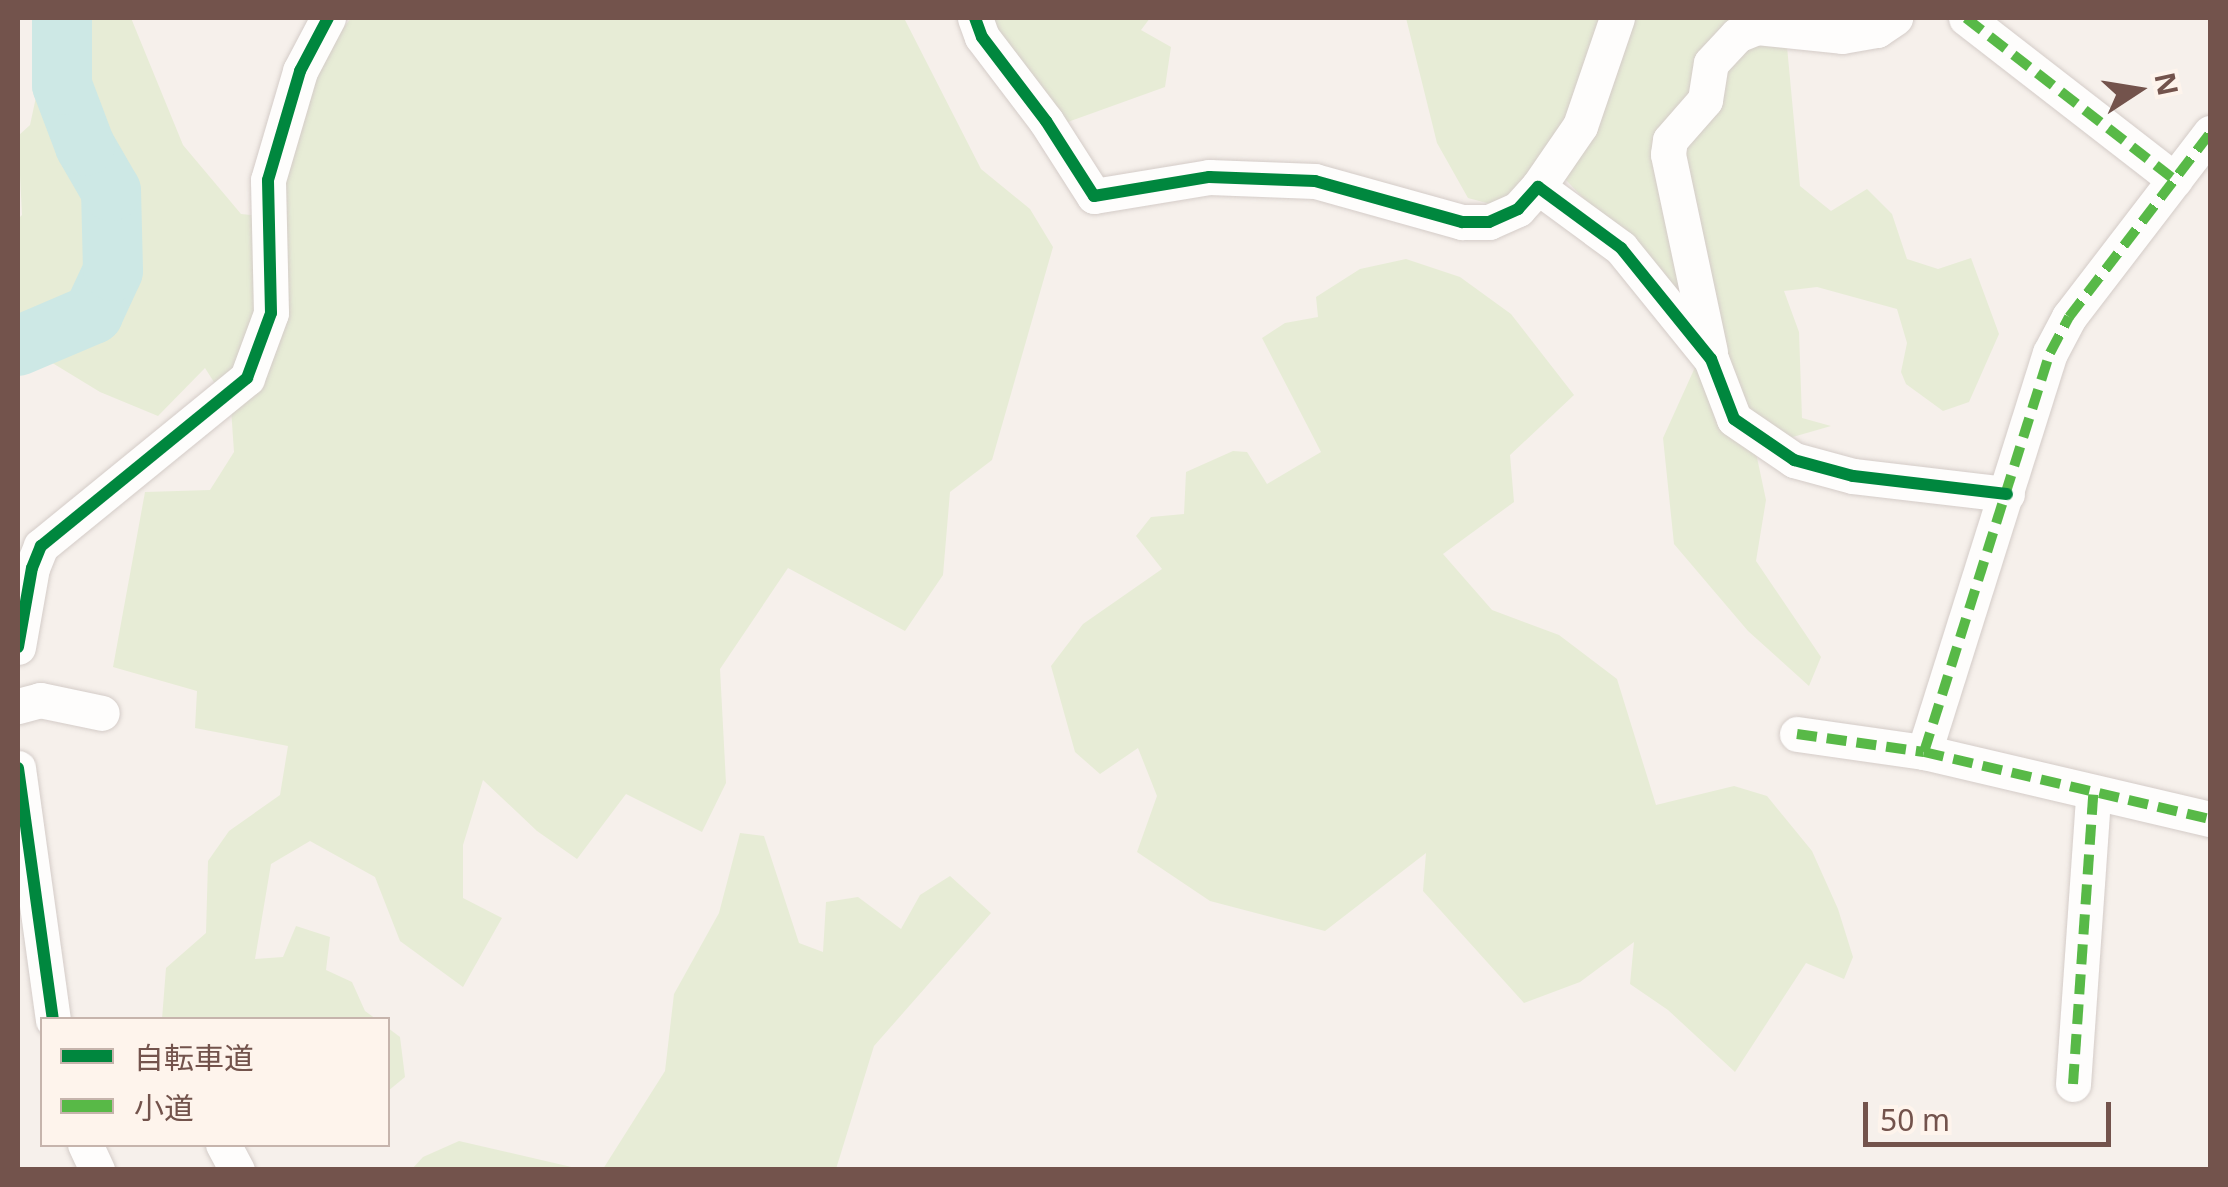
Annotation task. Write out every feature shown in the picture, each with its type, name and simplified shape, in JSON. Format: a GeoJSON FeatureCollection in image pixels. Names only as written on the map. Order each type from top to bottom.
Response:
{"type":"FeatureCollection","features":[{"type":"Feature","properties":{"kind":"street"},"geometry":{"type":"LineString","coordinates":[[18,647],[32,568],[41,546],[247,378],[271,312],[268,180],[300,70],[328,18]]}},
{"type":"Feature","properties":{"kind":"street"},"geometry":{"type":"LineString","coordinates":[[975,18],[982,37],[1056,135],[1094,196],[1209,177],[1314,181],[1462,222],[1490,222],[1518,209],[1538,187],[1580,126],[1617,18]]}},
{"type":"Feature","properties":{"kind":"street"},"geometry":{"type":"LineString","coordinates":[[1895,18],[1877,30],[1842,36],[1757,27],[1737,35],[1711,63],[1704,100],[1670,140],[1668,154],[1711,359],[1734,419],[1794,460],[1853,476],[2008,494]]}},
{"type":"Feature","properties":{"kind":"street"},"geometry":{"type":"LineString","coordinates":[[1966,18],[2175,180]]}},
{"type":"Feature","properties":{"kind":"street"},"geometry":{"type":"LineString","coordinates":[[1924,752],[2050,353],[2069,318],[2210,133]]}},
{"type":"Feature","properties":{"kind":"street"},"geometry":{"type":"LineString","coordinates":[[1538,187],[1621,248],[1711,359]]}},
{"type":"Feature","properties":{"kind":"street"},"geometry":{"type":"LineString","coordinates":[[18,706],[40,700],[102,713]]}},
{"type":"Feature","properties":{"kind":"street"},"geometry":{"type":"LineString","coordinates":[[1797,734],[1924,752],[2210,819]]}},
{"type":"Feature","properties":{"kind":"street"},"geometry":{"type":"LineString","coordinates":[[18,768],[62,1014]]}},
{"type":"Feature","properties":{"kind":"street"},"geometry":{"type":"LineString","coordinates":[[2073,1084],[2093,794]]}},
{"type":"Feature","properties":{"kind":"street"},"geometry":{"type":"LineString","coordinates":[[86,1147],[97,1170]]}},
{"type":"Feature","properties":{"kind":"street"},"geometry":{"type":"LineString","coordinates":[[224,1147],[236,1170]]}},
{"type":"Feature","properties":{"kind":"green space"},"geometry":{"type":"Polygon","coordinates":[[[73,18],[131,18],[183,145],[241,214],[284,218],[287,165],[321,58],[351,18],[904,18],[981,169],[1030,209],[1053,247],[992,460],[950,492],[943,575],[905,631],[788,568],[720,669],[726,783],[702,832],[626,794],[577,859],[537,831],[483,780],[463,845],[463,898],[502,918],[463,987],[400,941],[375,877],[310,841],[271,864],[255,959],[283,957],[296,926],[330,937],[326,970],[352,982],[365,1011],[373,1017],[162,1017],[166,968],[206,933],[208,861],[229,831],[280,795],[288,746],[195,728],[197,691],[113,667],[145,492],[210,490],[234,452],[231,409],[205,368],[158,416],[100,392],[18,342],[18,219],[22,215],[18,136],[30,125],[36,97],[71,144],[104,114],[74,63],[73,18]]]}},
{"type":"Feature","properties":{"kind":"green space"},"geometry":{"type":"Polygon","coordinates":[[[987,18],[1150,18],[1141,30],[1171,47],[1165,87],[1065,123],[987,18]]]}},
{"type":"Feature","properties":{"kind":"green space"},"geometry":{"type":"Polygon","coordinates":[[[1406,18],[1811,18],[1785,25],[1800,186],[1831,211],[1867,189],[1892,214],[1907,259],[1938,269],[1971,258],[1999,334],[1969,402],[1943,411],[1906,384],[1901,372],[1907,343],[1897,309],[1817,287],[1784,291],[1799,332],[1802,418],[1831,426],[1755,448],[1766,500],[1756,561],[1821,657],[1809,686],[1748,631],[1674,544],[1663,438],[1711,332],[1566,180],[1533,180],[1498,206],[1468,198],[1437,143],[1406,18]]]}},
{"type":"Feature","properties":{"kind":"green space"},"geometry":{"type":"Polygon","coordinates":[[[1406,259],[1460,277],[1511,314],[1574,395],[1510,455],[1514,502],[1443,554],[1492,610],[1559,635],[1617,679],[1656,805],[1734,786],[1767,796],[1812,851],[1838,909],[1853,957],[1844,979],[1806,963],[1735,1072],[1668,1010],[1630,984],[1634,942],[1580,982],[1524,1003],[1423,891],[1426,853],[1325,931],[1210,901],[1137,852],[1157,796],[1138,748],[1100,774],[1075,752],[1051,666],[1083,624],[1162,569],[1136,536],[1151,517],[1184,514],[1186,472],[1233,451],[1247,452],[1267,484],[1321,452],[1262,338],[1285,323],[1318,317],[1316,297],[1360,269],[1406,259]]]}},
{"type":"Feature","properties":{"kind":"green space"},"geometry":{"type":"Polygon","coordinates":[[[740,833],[764,836],[799,943],[823,952],[826,902],[858,897],[901,929],[920,895],[950,876],[991,913],[874,1046],[836,1169],[603,1169],[665,1071],[674,994],[719,913],[740,833]]]}},
{"type":"Feature","properties":{"kind":"green space"},"geometry":{"type":"Polygon","coordinates":[[[390,1030],[400,1037],[405,1077],[390,1089],[390,1030]]]}},
{"type":"Feature","properties":{"kind":"green space"},"geometry":{"type":"Polygon","coordinates":[[[459,1141],[580,1169],[412,1169],[423,1157],[459,1141]]]}},
{"type":"Feature","properties":{"kind":"waterway"},"geometry":{"type":"LineString","coordinates":[[18,346],[93,314],[113,271],[111,191],[85,146],[62,85],[62,18]]}},
{"type":"Feature","properties":{"kind":"marked path"},"geometry":{"type":"LineString","coordinates":[[1966,18],[2175,180]]}},
{"type":"Feature","properties":{"kind":"marked path"},"geometry":{"type":"LineString","coordinates":[[1924,752],[2050,353],[2069,317],[2210,133]]}},
{"type":"Feature","properties":{"kind":"marked path"},"geometry":{"type":"LineString","coordinates":[[1797,734],[1924,752],[2210,819]]}},
{"type":"Feature","properties":{"kind":"marked path"},"geometry":{"type":"LineString","coordinates":[[2073,1084],[2093,795]]}},
{"type":"Feature","properties":{"kind":"cycle path"},"geometry":{"type":"LineString","coordinates":[[18,647],[32,568],[41,546],[247,378],[271,313],[268,180],[300,71],[328,18]]}},
{"type":"Feature","properties":{"kind":"cycle path"},"geometry":{"type":"LineString","coordinates":[[975,18],[982,37],[1046,121],[1094,196],[1209,177],[1315,181],[1462,222],[1489,222],[1518,209],[1538,187],[1621,248],[1711,359],[1734,419],[1794,460],[1853,476],[2007,494]]}},
{"type":"Feature","properties":{"kind":"cycle path"},"geometry":{"type":"LineString","coordinates":[[18,768],[53,1017]]}}]}
